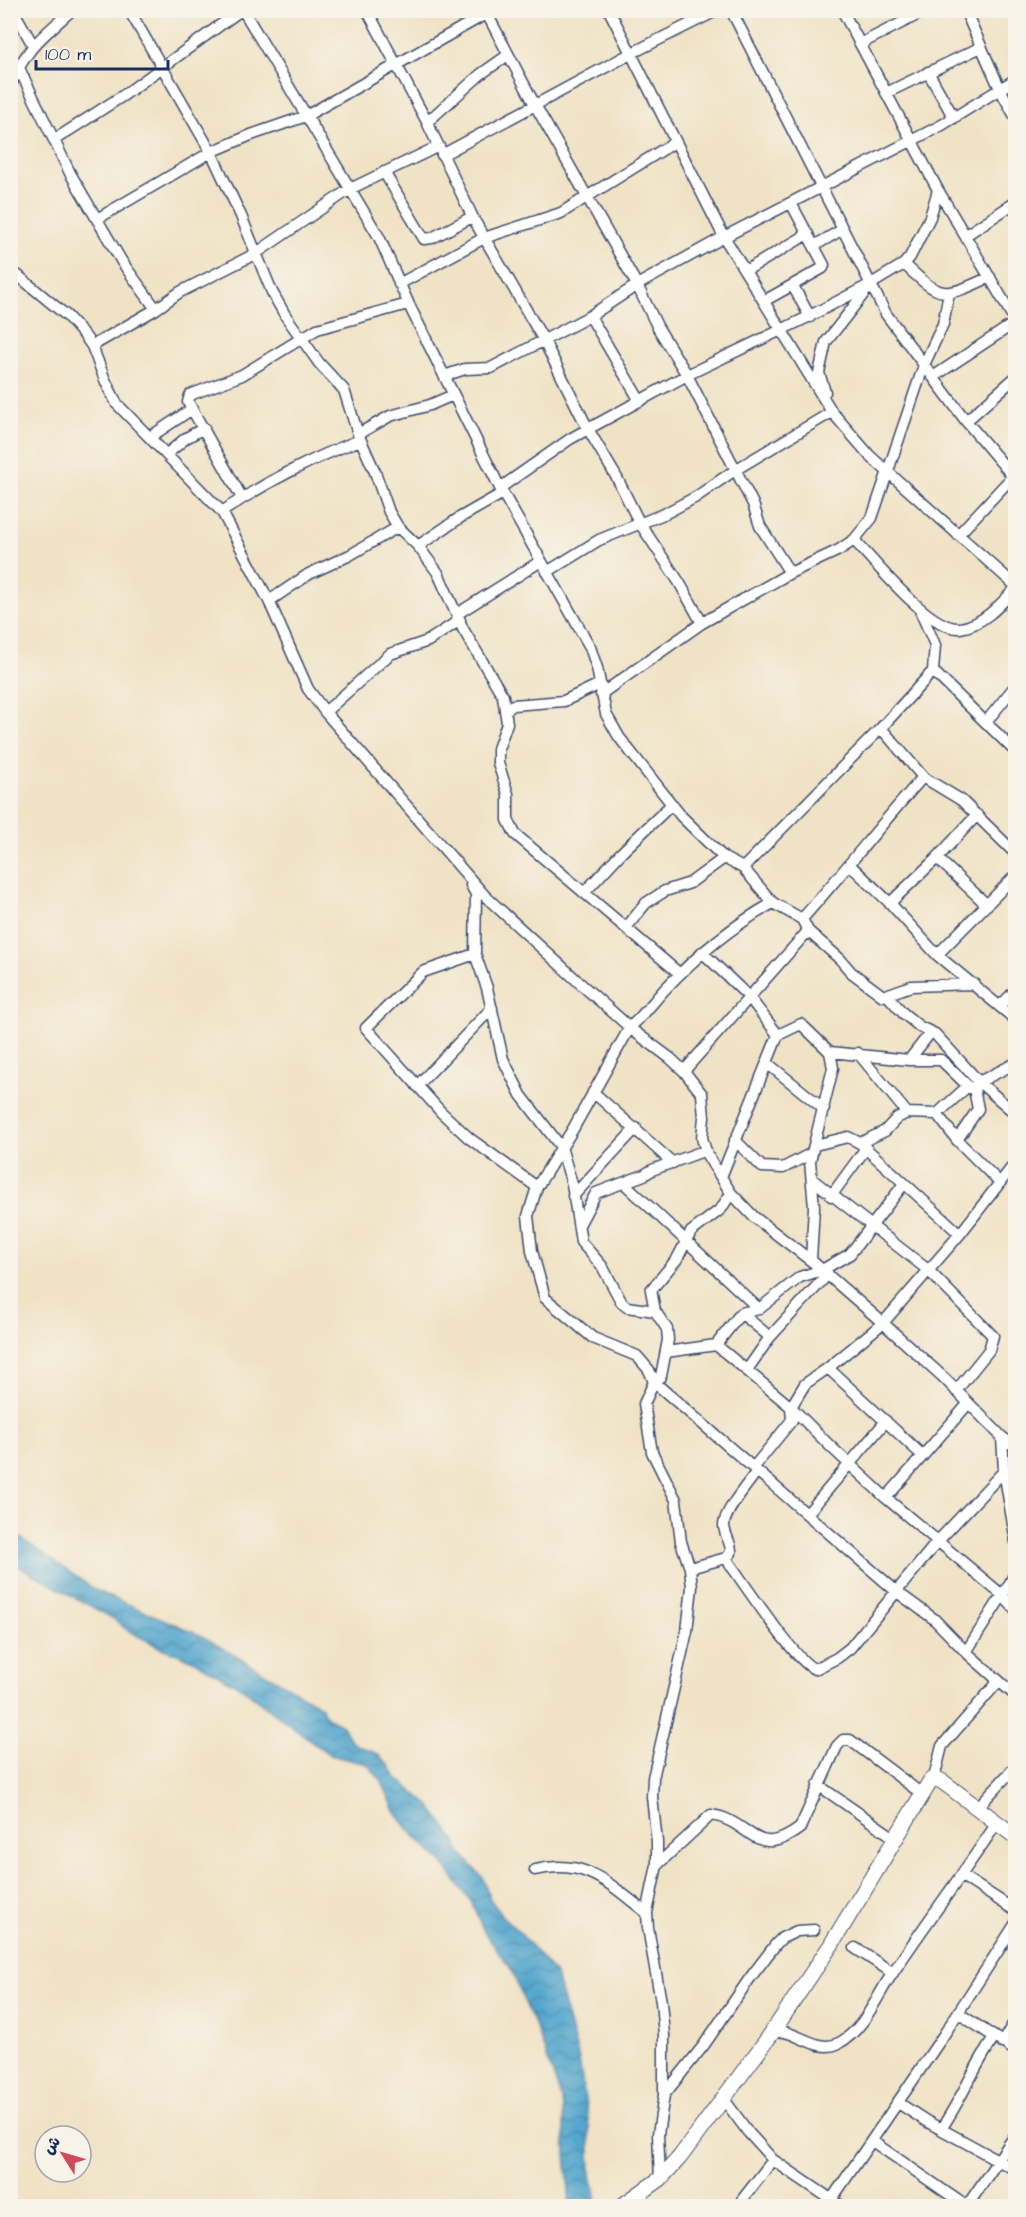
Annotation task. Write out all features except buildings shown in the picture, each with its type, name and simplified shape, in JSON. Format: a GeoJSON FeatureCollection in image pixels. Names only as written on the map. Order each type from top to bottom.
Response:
{"type":"FeatureCollection","features":[{"type":"Feature","properties":{"kind":"street"},"geometry":{"type":"LineString","coordinates":[[13,10],[33,45]]}},
{"type":"Feature","properties":{"kind":"street"},"geometry":{"type":"LineString","coordinates":[[10,87],[18,66],[33,45],[72,10]]}},
{"type":"Feature","properties":{"kind":"street"},"geometry":{"type":"LineString","coordinates":[[129,10],[211,152],[241,216],[272,292],[300,339],[323,368],[341,385],[387,508],[398,527],[418,546],[438,573],[459,617],[503,696],[507,723],[498,749],[498,763],[507,794],[508,820],[515,834],[680,974]]}},
{"type":"Feature","properties":{"kind":"street"},"geometry":{"type":"LineString","coordinates":[[54,140],[124,95],[242,10],[379,237],[408,303],[502,490],[591,647],[606,714],[620,737],[681,816],[724,858],[743,868],[773,903],[802,919],[808,931],[840,958],[851,972],[883,996],[911,986],[974,984]]}},
{"type":"Feature","properties":{"kind":"street"},"geometry":{"type":"LineString","coordinates":[[367,10],[427,122],[472,217],[543,339],[588,429],[617,478],[639,522],[679,582],[702,623]]}},
{"type":"Feature","properties":{"kind":"street"},"geometry":{"type":"LineString","coordinates":[[609,10],[724,237],[832,412],[870,456],[1016,587],[998,607],[973,624],[958,628],[939,624],[919,608],[854,540]]}},
{"type":"Feature","properties":{"kind":"street"},"geometry":{"type":"LineString","coordinates":[[92,346],[190,287],[255,254],[350,189],[384,172],[440,151],[535,105],[717,10]]}},
{"type":"Feature","properties":{"kind":"street"},"geometry":{"type":"LineString","coordinates":[[731,10],[886,314],[966,421],[1014,477],[958,535]]}},
{"type":"Feature","properties":{"kind":"street"},"geometry":{"type":"LineString","coordinates":[[842,10],[938,190],[1015,322],[933,377]]}},
{"type":"Feature","properties":{"kind":"street"},"geometry":{"type":"LineString","coordinates":[[899,10],[905,21]]}},
{"type":"Feature","properties":{"kind":"street"},"geometry":{"type":"LineString","coordinates":[[860,44],[927,10]]}},
{"type":"Feature","properties":{"kind":"street"},"geometry":{"type":"LineString","coordinates":[[964,10],[1000,89],[1016,118]]}},
{"type":"Feature","properties":{"kind":"street"},"geometry":{"type":"LineString","coordinates":[[97,219],[211,152],[306,116],[488,12],[535,105],[589,197],[658,328],[687,375],[753,504],[760,526],[790,573]]}},
{"type":"Feature","properties":{"kind":"street"},"geometry":{"type":"LineString","coordinates":[[886,93],[981,47]]}},
{"type":"Feature","properties":{"kind":"street"},"geometry":{"type":"LineString","coordinates":[[427,122],[481,74],[508,55]]}},
{"type":"Feature","properties":{"kind":"street"},"geometry":{"type":"LineString","coordinates":[[18,66],[54,140],[97,219],[122,262],[156,309]]}},
{"type":"Feature","properties":{"kind":"street"},"geometry":{"type":"LineString","coordinates":[[928,72],[954,118]]}},
{"type":"Feature","properties":{"kind":"street"},"geometry":{"type":"LineString","coordinates":[[444,376],[465,369],[491,368],[590,316],[637,285],[724,237],[954,118],[1016,79]]}},
{"type":"Feature","properties":{"kind":"street"},"geometry":{"type":"LineString","coordinates":[[399,284],[484,238],[555,216],[675,142]]}},
{"type":"Feature","properties":{"kind":"street"},"geometry":{"type":"LineString","coordinates":[[384,172],[424,239],[432,238],[472,217]]}},
{"type":"Feature","properties":{"kind":"street"},"geometry":{"type":"LineString","coordinates":[[418,546],[502,490],[570,439],[687,375],[810,317],[904,264],[926,225],[938,190]]}},
{"type":"Feature","properties":{"kind":"street"},"geometry":{"type":"LineString","coordinates":[[966,235],[1016,202]]}},
{"type":"Feature","properties":{"kind":"street"},"geometry":{"type":"LineString","coordinates":[[764,301],[823,268],[824,265],[791,203]]}},
{"type":"Feature","properties":{"kind":"street"},"geometry":{"type":"LineString","coordinates":[[814,246],[843,230]]}},
{"type":"Feature","properties":{"kind":"street"},"geometry":{"type":"LineString","coordinates":[[745,271],[808,234]]}},
{"type":"Feature","properties":{"kind":"street"},"geometry":{"type":"LineString","coordinates":[[904,264],[930,288],[949,293],[961,291],[990,277]]}},
{"type":"Feature","properties":{"kind":"street"},"geometry":{"type":"LineString","coordinates":[[10,269],[67,316],[92,346],[117,404],[222,512],[269,601],[308,689],[325,712],[490,900],[630,1027],[670,1058],[684,1071],[702,1094],[704,1117],[702,1138],[706,1150],[731,1193],[754,1217],[811,1260],[883,1323],[1002,1437],[1016,1447]]}},
{"type":"Feature","properties":{"kind":"street"},"geometry":{"type":"LineString","coordinates":[[832,412],[819,373],[826,342],[871,284]]}},
{"type":"Feature","properties":{"kind":"street"},"geometry":{"type":"LineString","coordinates":[[793,286],[810,317]]}},
{"type":"Feature","properties":{"kind":"street"},"geometry":{"type":"LineString","coordinates":[[505,711],[513,705],[564,700],[601,689],[702,623],[854,540],[872,518],[924,365],[943,324],[949,293]]}},
{"type":"Feature","properties":{"kind":"street"},"geometry":{"type":"LineString","coordinates":[[242,498],[188,402],[190,395],[242,375],[317,329],[408,303]]}},
{"type":"Feature","properties":{"kind":"street"},"geometry":{"type":"LineString","coordinates":[[590,316],[640,400]]}},
{"type":"Feature","properties":{"kind":"street"},"geometry":{"type":"LineString","coordinates":[[966,421],[1016,377]]}},
{"type":"Feature","properties":{"kind":"street"},"geometry":{"type":"LineString","coordinates":[[222,512],[242,498],[359,437],[390,416],[430,405],[453,394]]}},
{"type":"Feature","properties":{"kind":"street"},"geometry":{"type":"LineString","coordinates":[[150,437],[192,409]]}},
{"type":"Feature","properties":{"kind":"street"},"geometry":{"type":"LineString","coordinates":[[547,572],[599,540],[666,513],[696,497],[735,470],[832,412]]}},
{"type":"Feature","properties":{"kind":"street"},"geometry":{"type":"LineString","coordinates":[[167,454],[186,438],[204,428]]}},
{"type":"Feature","properties":{"kind":"street"},"geometry":{"type":"LineString","coordinates":[[269,601],[309,574],[350,555],[398,527]]}},
{"type":"Feature","properties":{"kind":"street"},"geometry":{"type":"LineString","coordinates":[[325,712],[390,654],[428,641],[541,561]]}},
{"type":"Feature","properties":{"kind":"street"},"geometry":{"type":"LineString","coordinates":[[743,868],[933,671],[935,645],[919,608]]}},
{"type":"Feature","properties":{"kind":"street"},"geometry":{"type":"LineString","coordinates":[[933,671],[1016,752]]}},
{"type":"Feature","properties":{"kind":"street"},"geometry":{"type":"LineString","coordinates":[[986,722],[1016,686]]}},
{"type":"Feature","properties":{"kind":"street"},"geometry":{"type":"LineString","coordinates":[[880,728],[923,777],[961,800],[1016,854]]}},
{"type":"Feature","properties":{"kind":"street"},"geometry":{"type":"LineString","coordinates":[[802,919],[850,865],[878,827],[923,777]]}},
{"type":"Feature","properties":{"kind":"street"},"geometry":{"type":"LineString","coordinates":[[585,893],[621,853],[672,804]]}},
{"type":"Feature","properties":{"kind":"street"},"geometry":{"type":"LineString","coordinates":[[890,903],[977,815]]}},
{"type":"Feature","properties":{"kind":"street"},"geometry":{"type":"LineString","coordinates":[[626,928],[646,903],[665,891],[690,882],[724,858]]}},
{"type":"Feature","properties":{"kind":"street"},"geometry":{"type":"LineString","coordinates":[[937,858],[987,905]]}},
{"type":"Feature","properties":{"kind":"street"},"geometry":{"type":"LineString","coordinates":[[850,865],[890,903],[937,955],[1016,1020]]}},
{"type":"Feature","properties":{"kind":"street"},"geometry":{"type":"LineString","coordinates":[[461,869],[476,894],[475,954],[487,988],[503,1059],[521,1095],[561,1147],[568,1167],[581,1242],[602,1266],[622,1303],[627,1307],[655,1311]]}},
{"type":"Feature","properties":{"kind":"street"},"geometry":{"type":"LineString","coordinates":[[937,955],[1016,876]]}},
{"type":"Feature","properties":{"kind":"street"},"geometry":{"type":"LineString","coordinates":[[773,903],[741,921],[702,952],[630,1027],[537,1187],[528,1216],[532,1251],[545,1298],[593,1338],[637,1356],[649,1370],[654,1382],[897,1592],[934,1619],[966,1652],[1016,1696]]}},
{"type":"Feature","properties":{"kind":"street"},"geometry":{"type":"LineString","coordinates":[[684,1071],[808,931]]}},
{"type":"Feature","properties":{"kind":"street"},"geometry":{"type":"LineString","coordinates":[[702,952],[749,997],[778,1035]]}},
{"type":"Feature","properties":{"kind":"street"},"geometry":{"type":"LineString","coordinates":[[475,954],[423,972],[366,1028],[441,1113],[469,1138],[537,1187]]}},
{"type":"Feature","properties":{"kind":"street"},"geometry":{"type":"LineString","coordinates":[[1000,1006],[1016,990]]}},
{"type":"Feature","properties":{"kind":"street"},"geometry":{"type":"LineString","coordinates":[[888,996],[903,1013],[920,1027],[931,1032],[951,1051],[974,1086],[978,1109],[957,1140]]}},
{"type":"Feature","properties":{"kind":"street"},"geometry":{"type":"LineString","coordinates":[[417,1086],[492,1008]]}},
{"type":"Feature","properties":{"kind":"street"},"geometry":{"type":"LineString","coordinates":[[721,1177],[778,1035],[801,1024],[830,1052],[833,1068],[810,1161],[814,1207],[811,1260]]}},
{"type":"Feature","properties":{"kind":"street"},"geometry":{"type":"LineString","coordinates":[[909,1060],[931,1032]]}},
{"type":"Feature","properties":{"kind":"street"},"geometry":{"type":"LineString","coordinates":[[941,1060],[951,1051]]}},
{"type":"Feature","properties":{"kind":"street"},"geometry":{"type":"LineString","coordinates":[[830,1052],[858,1053],[909,1060],[941,1060],[974,1086],[1016,1114]]}},
{"type":"Feature","properties":{"kind":"street"},"geometry":{"type":"LineString","coordinates":[[858,1053],[906,1113]]}},
{"type":"Feature","properties":{"kind":"street"},"geometry":{"type":"LineString","coordinates":[[767,1063],[824,1109]]}},
{"type":"Feature","properties":{"kind":"street"},"geometry":{"type":"LineString","coordinates":[[831,1196],[863,1146],[885,1131],[897,1118],[906,1113],[938,1114],[974,1086],[1016,1063]]}},
{"type":"Feature","properties":{"kind":"street"},"geometry":{"type":"LineString","coordinates":[[594,1092],[673,1163]]}},
{"type":"Feature","properties":{"kind":"street"},"geometry":{"type":"LineString","coordinates":[[938,1114],[957,1140],[1000,1183]]}},
{"type":"Feature","properties":{"kind":"street"},"geometry":{"type":"LineString","coordinates":[[573,1196],[636,1128]]}},
{"type":"Feature","properties":{"kind":"street"},"geometry":{"type":"LineString","coordinates":[[735,1140],[762,1167],[783,1168],[814,1149],[848,1137],[863,1146],[903,1185],[960,1234]]}},
{"type":"Feature","properties":{"kind":"street"},"geometry":{"type":"LineString","coordinates":[[579,1225],[597,1193],[706,1150]]}},
{"type":"Feature","properties":{"kind":"street"},"geometry":{"type":"LineString","coordinates":[[690,1568],[726,1558],[732,1549],[725,1533],[724,1523],[728,1513],[755,1469],[792,1420],[791,1407],[805,1384],[883,1323],[960,1234],[1016,1162]]}},
{"type":"Feature","properties":{"kind":"street"},"geometry":{"type":"LineString","coordinates":[[813,1180],[928,1270],[993,1336],[989,1350],[956,1391]]}},
{"type":"Feature","properties":{"kind":"street"},"geometry":{"type":"LineString","coordinates":[[624,1183],[759,1309]]}},
{"type":"Feature","properties":{"kind":"street"},"geometry":{"type":"LineString","coordinates":[[747,1370],[770,1337],[825,1272],[850,1254],[873,1227],[903,1185]]}},
{"type":"Feature","properties":{"kind":"street"},"geometry":{"type":"LineString","coordinates":[[660,2179],[658,2134],[664,2095],[664,2034],[647,1913],[657,1865],[652,1797],[653,1778],[687,1630],[692,1587],[690,1568],[681,1542],[676,1500],[652,1452],[644,1404],[654,1382],[661,1376],[668,1340],[667,1329],[655,1311],[651,1290],[677,1259],[686,1240],[699,1224],[721,1209],[731,1193]]}},
{"type":"Feature","properties":{"kind":"street"},"geometry":{"type":"LineString","coordinates":[[666,1352],[716,1345],[741,1313],[759,1309],[800,1277],[825,1272]]}},
{"type":"Feature","properties":{"kind":"street"},"geometry":{"type":"LineString","coordinates":[[741,1313],[770,1337]]}},
{"type":"Feature","properties":{"kind":"street"},"geometry":{"type":"LineString","coordinates":[[716,1345],[791,1407],[886,1498],[1001,1594],[1016,1610]]}},
{"type":"Feature","properties":{"kind":"street"},"geometry":{"type":"LineString","coordinates":[[828,1368],[923,1456]]}},
{"type":"Feature","properties":{"kind":"street"},"geometry":{"type":"LineString","coordinates":[[886,1498],[968,1404]]}},
{"type":"Feature","properties":{"kind":"street"},"geometry":{"type":"LineString","coordinates":[[807,1514],[886,1421]]}},
{"type":"Feature","properties":{"kind":"street"},"geometry":{"type":"LineString","coordinates":[[1002,1437],[1004,1471],[1016,1542]]}},
{"type":"Feature","properties":{"kind":"street"},"geometry":{"type":"LineString","coordinates":[[726,1558],[771,1622],[806,1664],[815,1669],[837,1658],[850,1648],[938,1541],[1004,1471]]}},
{"type":"Feature","properties":{"kind":"street"},"geometry":{"type":"LineString","coordinates":[[966,1652],[1016,1571]]}},
{"type":"Feature","properties":{"kind":"street"},"geometry":{"type":"LineString","coordinates":[[622,2206],[660,2179],[698,2134],[769,2037],[831,1945],[922,1794],[934,1778],[942,1746],[998,1682]]}},
{"type":"Feature","properties":{"kind":"street"},"geometry":{"type":"LineString","coordinates":[[657,1865],[711,1815],[723,1816],[757,1838],[767,1841],[779,1841],[800,1827],[837,1746],[843,1740],[850,1740],[922,1794]]}},
{"type":"Feature","properties":{"kind":"street"},"geometry":{"type":"LineString","coordinates":[[977,1808],[1016,1766]]}},
{"type":"Feature","properties":{"kind":"street"},"geometry":{"type":"LineString","coordinates":[[934,1778],[943,1782],[1016,1837]]}},
{"type":"Feature","properties":{"kind":"street"},"geometry":{"type":"LineString","coordinates":[[818,1785],[896,1839]]}},
{"type":"Feature","properties":{"kind":"street"},"geometry":{"type":"LineString","coordinates":[[769,2037],[777,2031],[786,2031],[802,2040],[824,2047],[838,2043],[849,2036],[860,2024],[997,1823]]}},
{"type":"Feature","properties":{"kind":"street"},"geometry":{"type":"LineString","coordinates":[[535,1870],[562,1866],[584,1870],[608,1883],[647,1913]]}},
{"type":"Feature","properties":{"kind":"street"},"geometry":{"type":"LineString","coordinates":[[962,1876],[1016,1911]]}},
{"type":"Feature","properties":{"kind":"street"},"geometry":{"type":"LineString","coordinates":[[723,2098],[748,2132],[773,2160],[833,2204],[897,2102],[1016,1923]]}},
{"type":"Feature","properties":{"kind":"street"},"geometry":{"type":"LineString","coordinates":[[664,2095],[704,2045],[776,1944],[782,1938],[797,1931],[814,1930]]}},
{"type":"Feature","properties":{"kind":"street"},"geometry":{"type":"LineString","coordinates":[[855,1948],[893,1973]]}},
{"type":"Feature","properties":{"kind":"street"},"geometry":{"type":"LineString","coordinates":[[958,2013],[1016,2051]]}},
{"type":"Feature","properties":{"kind":"street"},"geometry":{"type":"LineString","coordinates":[[941,2129],[957,2105],[978,2061],[1016,2019]]}},
{"type":"Feature","properties":{"kind":"street"},"geometry":{"type":"LineString","coordinates":[[897,2102],[1016,2170]]}},
{"type":"Feature","properties":{"kind":"street"},"geometry":{"type":"LineString","coordinates":[[872,2141],[967,2206],[1016,2134]]}},
{"type":"Feature","properties":{"kind":"street"},"geometry":{"type":"LineString","coordinates":[[740,2206],[742,2200],[773,2160]]}},
{"type":"Feature","properties":{"kind":"water"},"geometry":{"type":"Polygon","coordinates":[[[11,1531],[97,1591],[200,1635],[321,1706],[326,1717],[342,1725],[356,1745],[376,1753],[388,1764],[397,1778],[430,1806],[456,1841],[459,1851],[483,1878],[490,1899],[503,1917],[556,1975],[579,2060],[589,2126],[591,2175],[597,2200],[595,2206],[570,2206],[562,2100],[541,2041],[511,1969],[484,1932],[472,1903],[442,1862],[414,1836],[396,1813],[382,1782],[367,1764],[330,1755],[243,1689],[191,1659],[161,1648],[127,1630],[114,1619],[11,1562],[11,1531]]]}}]}
